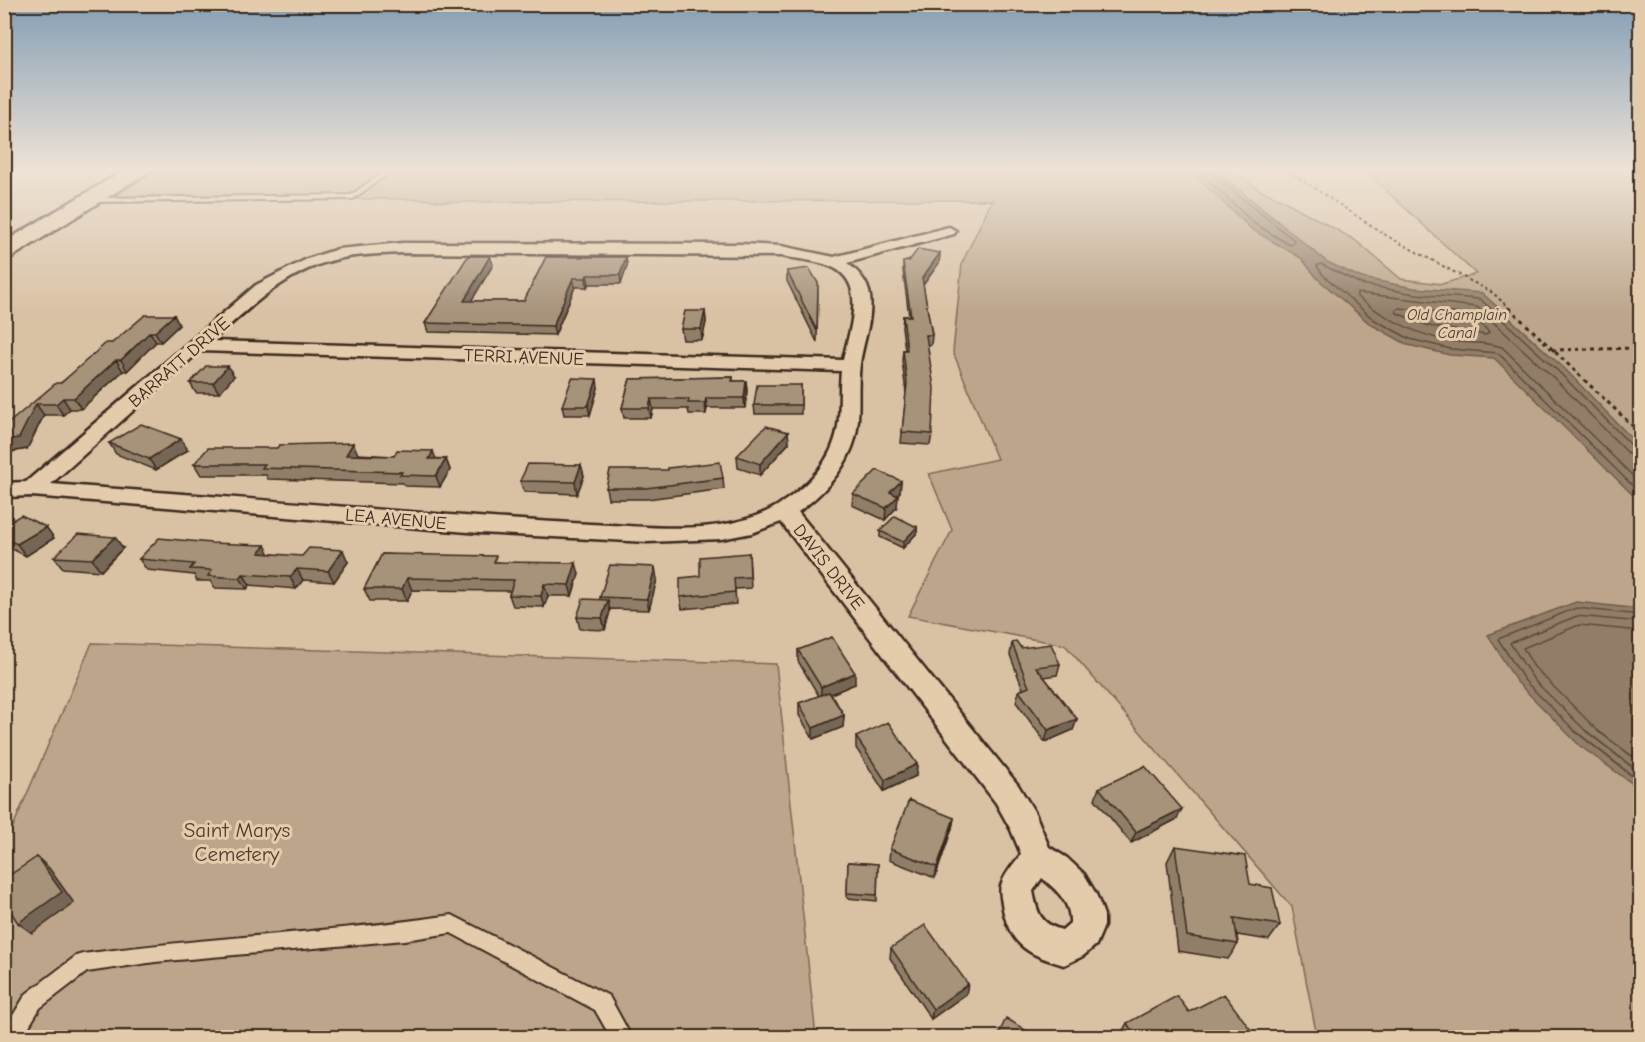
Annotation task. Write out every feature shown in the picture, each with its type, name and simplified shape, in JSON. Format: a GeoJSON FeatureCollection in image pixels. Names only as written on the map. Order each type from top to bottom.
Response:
{"type":"FeatureCollection","features":[{"type":"Feature","properties":{"kind":"street"},"geometry":{"type":"LineString","coordinates":[[9,246],[61,217]]}},
{"type":"Feature","properties":{"kind":"street"},"geometry":{"type":"LineString","coordinates":[[834,262],[949,231]]}},
{"type":"Feature","properties":{"kind":"street","name":"BARRATT DRIVE"},"geometry":{"type":"LineString","coordinates":[[32,489],[262,288],[298,268],[338,255],[403,248],[741,249],[781,250],[834,262]]}},
{"type":"Feature","properties":{"kind":"street","name":"DAVIS DRIVE"},"geometry":{"type":"LineString","coordinates":[[834,262],[847,268],[861,286],[864,301],[850,366],[846,437],[831,472],[785,511],[1007,794],[1024,824],[1038,857]]}},
{"type":"Feature","properties":{"kind":"street","name":"TERRI AVENUE"},"geometry":{"type":"LineString","coordinates":[[198,346],[850,366]]}},
{"type":"Feature","properties":{"kind":"street","name":"LEA AVENUE"},"geometry":{"type":"LineString","coordinates":[[4,490],[32,489],[538,530],[646,533],[710,532],[769,520],[785,511]]}},
{"type":"Feature","properties":{"kind":"lane"},"geometry":{"type":"LineString","coordinates":[[11,1038],[33,1001],[83,963],[154,953],[405,931],[452,924],[602,1003],[622,1038]]}},
{"type":"Feature","properties":{"kind":"path"},"geometry":{"type":"LineString","coordinates":[[1358,217],[1387,236],[1493,293],[1641,433]]}},
{"type":"Feature","properties":{"kind":"path"},"geometry":{"type":"LineString","coordinates":[[1552,350],[1641,348]]}},
{"type":"Feature","properties":{"kind":"green space"},"geometry":{"type":"Polygon","coordinates":[[[984,217],[1313,217],[1355,240],[1401,279],[1442,284],[1476,274],[1414,217],[1640,217],[1640,1037],[1317,1037],[1292,907],[1065,645],[908,616],[952,530],[929,474],[997,459],[953,352],[962,263],[984,217]]]}},
{"type":"Feature","properties":{"kind":"green space","name":"Saint Marys Cemetery"},"geometry":{"type":"Polygon","coordinates":[[[92,643],[776,664],[816,1037],[5,1038],[5,845],[92,643]]]}},
{"type":"Feature","properties":{"kind":"water","name":"Old Champlain Canal"},"geometry":{"type":"Polygon","coordinates":[[[1238,217],[1272,217],[1327,262],[1362,278],[1414,288],[1482,293],[1565,369],[1640,447],[1640,502],[1494,358],[1450,355],[1408,345],[1370,324],[1318,279],[1301,258],[1251,229],[1238,217]]]}},
{"type":"Feature","properties":{"kind":"water"},"geometry":{"type":"Polygon","coordinates":[[[1576,602],[1640,609],[1640,789],[1580,746],[1516,681],[1488,635],[1576,602]]]}},
{"type":"Feature","properties":{"kind":"building"},"geometry":{"type":"Polygon","coordinates":[[[918,249],[940,253],[922,278],[932,335],[926,335],[934,388],[932,434],[902,432],[907,383],[903,350],[907,350],[903,316],[911,316],[903,262],[909,261],[918,249]]]}},
{"type":"Feature","properties":{"kind":"building"},"geometry":{"type":"Polygon","coordinates":[[[468,256],[490,256],[464,301],[524,301],[546,257],[626,257],[620,275],[587,275],[586,278],[573,278],[553,326],[425,323],[468,256]]]}},
{"type":"Feature","properties":{"kind":"building"},"geometry":{"type":"Polygon","coordinates":[[[809,268],[818,283],[817,331],[787,271],[809,268]]]}},
{"type":"Feature","properties":{"kind":"building"},"geometry":{"type":"Polygon","coordinates":[[[685,311],[705,311],[701,329],[681,329],[685,311]]]}},
{"type":"Feature","properties":{"kind":"building"},"geometry":{"type":"Polygon","coordinates":[[[145,315],[174,315],[155,332],[150,332],[121,360],[116,360],[74,398],[63,398],[56,404],[36,404],[19,438],[4,440],[4,427],[56,383],[61,383],[106,343],[112,343],[145,315]]]}},
{"type":"Feature","properties":{"kind":"building"},"geometry":{"type":"Polygon","coordinates":[[[206,366],[228,366],[213,383],[190,383],[206,366]]]}},
{"type":"Feature","properties":{"kind":"building"},"geometry":{"type":"Polygon","coordinates":[[[733,377],[732,381],[746,381],[744,398],[706,398],[705,403],[688,403],[689,399],[651,399],[649,408],[622,408],[630,379],[733,377]]]}},
{"type":"Feature","properties":{"kind":"building"},"geometry":{"type":"Polygon","coordinates":[[[572,378],[597,379],[588,406],[562,406],[572,378]]]}},
{"type":"Feature","properties":{"kind":"building"},"geometry":{"type":"Polygon","coordinates":[[[757,385],[801,385],[801,405],[754,405],[757,385]]]}},
{"type":"Feature","properties":{"kind":"building"},"geometry":{"type":"Polygon","coordinates":[[[141,424],[181,439],[149,459],[109,443],[141,424]]]}},
{"type":"Feature","properties":{"kind":"building"},"geometry":{"type":"Polygon","coordinates":[[[766,426],[788,432],[760,464],[737,456],[766,426]]]}},
{"type":"Feature","properties":{"kind":"building"},"geometry":{"type":"Polygon","coordinates":[[[353,443],[346,455],[394,456],[397,450],[433,451],[429,459],[446,459],[436,476],[400,475],[402,472],[262,468],[265,464],[194,464],[208,448],[277,448],[279,445],[353,443]]]}},
{"type":"Feature","properties":{"kind":"building"},"geometry":{"type":"Polygon","coordinates":[[[720,462],[723,478],[646,488],[606,488],[610,470],[668,470],[668,468],[720,462]]]}},
{"type":"Feature","properties":{"kind":"building"},"geometry":{"type":"Polygon","coordinates":[[[528,464],[581,465],[575,482],[520,481],[528,464]]]}},
{"type":"Feature","properties":{"kind":"building"},"geometry":{"type":"Polygon","coordinates":[[[877,470],[901,481],[890,492],[898,496],[886,508],[853,494],[877,470]]]}},
{"type":"Feature","properties":{"kind":"building"},"geometry":{"type":"Polygon","coordinates":[[[21,515],[46,527],[17,544],[4,538],[4,525],[21,515]]]}},
{"type":"Feature","properties":{"kind":"building"},"geometry":{"type":"Polygon","coordinates":[[[895,516],[917,527],[903,542],[880,531],[895,516]]]}},
{"type":"Feature","properties":{"kind":"building"},"geometry":{"type":"Polygon","coordinates":[[[78,534],[115,537],[92,559],[54,557],[78,534]]]}},
{"type":"Feature","properties":{"kind":"building"},"geometry":{"type":"Polygon","coordinates":[[[159,538],[265,545],[259,553],[302,556],[309,548],[343,550],[328,571],[297,569],[290,577],[243,574],[240,578],[208,576],[212,570],[190,569],[194,564],[139,559],[159,538]]]}},
{"type":"Feature","properties":{"kind":"building"},"geometry":{"type":"Polygon","coordinates":[[[749,553],[750,577],[734,578],[735,592],[680,597],[680,578],[700,576],[700,557],[749,553]]]}},
{"type":"Feature","properties":{"kind":"building"},"geometry":{"type":"Polygon","coordinates":[[[382,554],[496,556],[494,562],[576,563],[569,585],[544,584],[541,596],[509,595],[514,580],[407,578],[402,589],[364,589],[382,554]]]}},
{"type":"Feature","properties":{"kind":"building"},"geometry":{"type":"Polygon","coordinates":[[[610,565],[655,567],[647,599],[600,597],[610,565]]]}},
{"type":"Feature","properties":{"kind":"building"},"geometry":{"type":"Polygon","coordinates":[[[583,599],[608,600],[602,618],[577,617],[583,599]]]}},
{"type":"Feature","properties":{"kind":"building"},"geometry":{"type":"Polygon","coordinates":[[[832,637],[855,673],[821,687],[798,650],[832,637]]]}},
{"type":"Feature","properties":{"kind":"building"},"geometry":{"type":"Polygon","coordinates":[[[1016,641],[1021,648],[1051,644],[1060,664],[1036,667],[1077,719],[1048,730],[1019,691],[1029,687],[1012,643],[1016,641]]]}},
{"type":"Feature","properties":{"kind":"building"},"geometry":{"type":"Polygon","coordinates":[[[829,692],[844,715],[813,728],[799,703],[829,692]]]}},
{"type":"Feature","properties":{"kind":"building"},"geometry":{"type":"Polygon","coordinates":[[[888,722],[917,764],[885,780],[856,737],[888,722]]]}},
{"type":"Feature","properties":{"kind":"building"},"geometry":{"type":"Polygon","coordinates":[[[1145,766],[1182,809],[1136,832],[1099,788],[1145,766]]]}},
{"type":"Feature","properties":{"kind":"building"},"geometry":{"type":"Polygon","coordinates":[[[909,800],[954,818],[937,867],[890,849],[909,800]]]}},
{"type":"Feature","properties":{"kind":"building"},"geometry":{"type":"Polygon","coordinates":[[[1175,846],[1245,856],[1250,884],[1272,888],[1280,925],[1234,918],[1238,944],[1187,936],[1175,846]]]}},
{"type":"Feature","properties":{"kind":"building"},"geometry":{"type":"Polygon","coordinates":[[[37,857],[62,892],[18,923],[4,901],[4,879],[37,857]]]}},
{"type":"Feature","properties":{"kind":"building"},"geometry":{"type":"Polygon","coordinates":[[[848,862],[878,864],[877,895],[847,893],[848,862]]]}},
{"type":"Feature","properties":{"kind":"building"},"geometry":{"type":"Polygon","coordinates":[[[925,925],[968,984],[933,1009],[891,948],[925,925]]]}},
{"type":"Feature","properties":{"kind":"building"},"geometry":{"type":"Polygon","coordinates":[[[1224,994],[1251,1030],[1238,1038],[1136,1038],[1127,1023],[1177,996],[1189,1012],[1224,994]]]}},
{"type":"Feature","properties":{"kind":"building"},"geometry":{"type":"Polygon","coordinates":[[[1006,1018],[1038,1038],[997,1038],[1006,1018]]]}},
{"type":"Feature","properties":{"kind":"building"},"geometry":{"type":"Polygon","coordinates":[[[925,1034],[927,1038],[910,1038],[925,1034]]]}}]}
